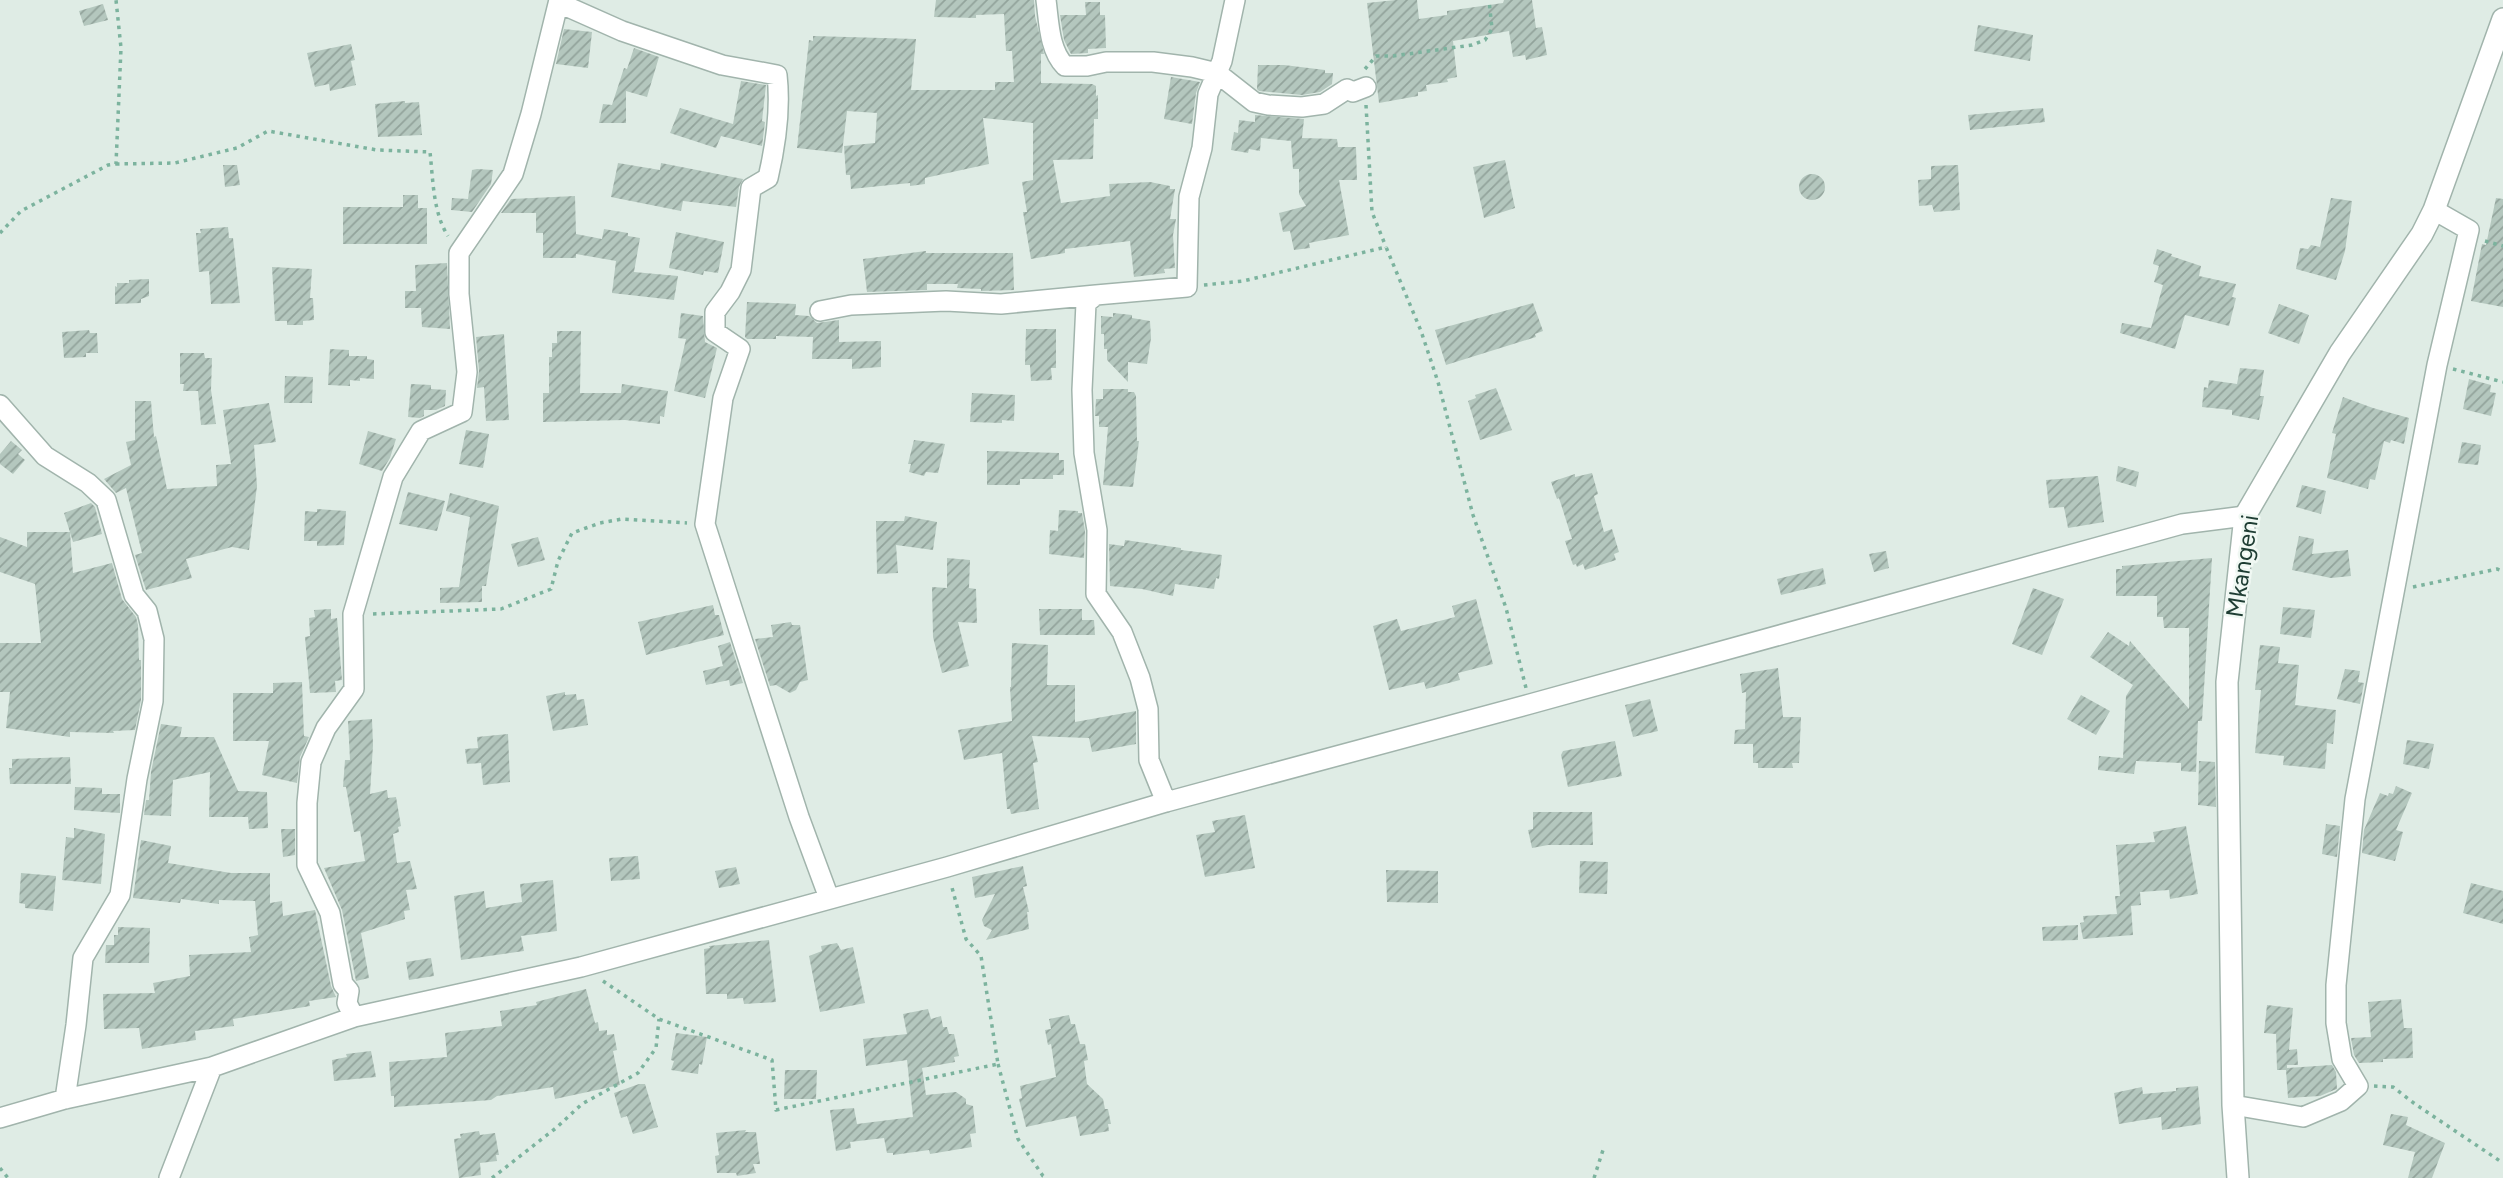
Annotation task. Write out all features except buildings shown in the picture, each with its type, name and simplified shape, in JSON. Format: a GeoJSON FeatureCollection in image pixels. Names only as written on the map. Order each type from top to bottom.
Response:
{"type":"FeatureCollection","features":[{"type":"Feature","properties":{"kind":"street"},"geometry":{"type":"LineString","coordinates":[[1046,0],[1057,58],[1065,66],[1153,62],[1217,73],[1254,102],[1268,105],[1302,107],[1324,104],[1347,89],[1353,92],[1366,86]]}},
{"type":"Feature","properties":{"kind":"street"},"geometry":{"type":"LineString","coordinates":[[820,311],[851,305],[946,301],[1001,304],[1187,287],[1189,197],[1202,148],[1208,94],[1222,61],[1235,0]]}},
{"type":"Feature","properties":{"kind":"street"},"geometry":{"type":"LineString","coordinates":[[354,1017],[347,1003],[349,991],[343,984],[330,913],[307,865],[307,803],[311,762],[327,728],[354,689],[353,614],[393,477],[421,430],[462,412],[467,372],[459,294],[459,253],[513,174],[559,2],[622,32],[722,65],[777,75],[780,97],[775,150],[768,178],[751,188],[741,270],[730,292],[715,312],[715,332],[740,349],[723,398],[705,524],[799,817],[829,898]]}},
{"type":"Feature","properties":{"kind":"street","name":"Mkangeni"},"geometry":{"type":"LineString","coordinates":[[2238,1178],[2233,1105],[2227,682],[2245,516],[2340,353],[2422,234],[2434,210],[2503,19]]}},
{"type":"Feature","properties":{"kind":"street"},"geometry":{"type":"LineString","coordinates":[[2233,1105],[2302,1117],[2341,1101],[2358,1086],[2342,1059],[2336,1023],[2336,985],[2355,799],[2437,365],[2469,230],[2434,210]]}},
{"type":"Feature","properties":{"kind":"street"},"geometry":{"type":"LineString","coordinates":[[1096,295],[1086,303],[1082,390],[1084,453],[1097,530],[1096,594],[1122,632],[1140,678],[1148,709],[1149,760],[1166,802]]}},
{"type":"Feature","properties":{"kind":"street"},"geometry":{"type":"LineString","coordinates":[[0,405],[45,456],[88,482],[106,500],[134,595],[147,611],[154,639],[153,701],[137,779],[120,895],[83,958],[65,1099]]}},
{"type":"Feature","properties":{"kind":"street"},"geometry":{"type":"LineString","coordinates":[[0,1118],[65,1099],[212,1067],[354,1017],[581,967],[947,867],[1166,802],[2182,524],[2245,516]]}},
{"type":"Feature","properties":{"kind":"street"},"geometry":{"type":"LineString","coordinates":[[169,1178],[212,1067]]}},
{"type":"Feature","properties":{"kind":"path"},"geometry":{"type":"LineString","coordinates":[[116,0],[121,48],[116,164]]}},
{"type":"Feature","properties":{"kind":"path"},"geometry":{"type":"LineString","coordinates":[[1489,0],[1492,29],[1485,40],[1472,45],[1376,56],[1365,68],[1372,212],[1421,331],[1438,382],[1473,515],[1506,608],[1530,704]]}},
{"type":"Feature","properties":{"kind":"path"},"geometry":{"type":"LineString","coordinates":[[0,233],[21,211],[108,165],[175,163],[237,148],[268,131],[377,150],[430,152],[435,196],[444,229],[459,253]]}},
{"type":"Feature","properties":{"kind":"path"},"geometry":{"type":"LineString","coordinates":[[1187,287],[1243,281],[1386,247]]}},
{"type":"Feature","properties":{"kind":"path"},"geometry":{"type":"LineString","coordinates":[[2437,365],[2503,382]]}},
{"type":"Feature","properties":{"kind":"path"},"geometry":{"type":"LineString","coordinates":[[353,614],[501,609],[551,589],[558,561],[572,533],[622,519],[705,524]]}},
{"type":"Feature","properties":{"kind":"path"},"geometry":{"type":"LineString","coordinates":[[2393,590],[2497,569],[2503,571]]}},
{"type":"Feature","properties":{"kind":"path"},"geometry":{"type":"LineString","coordinates":[[947,867],[966,939],[981,956],[998,1064],[1018,1139],[1047,1178]]}},
{"type":"Feature","properties":{"kind":"path"},"geometry":{"type":"LineString","coordinates":[[581,967],[659,1019],[772,1060],[776,1110],[998,1064]]}},
{"type":"Feature","properties":{"kind":"path"},"geometry":{"type":"LineString","coordinates":[[492,1178],[582,1104],[638,1073],[656,1048],[659,1019]]}},
{"type":"Feature","properties":{"kind":"path"},"geometry":{"type":"LineString","coordinates":[[2358,1086],[2393,1087],[2503,1163]]}},
{"type":"Feature","properties":{"kind":"path"},"geometry":{"type":"LineString","coordinates":[[1594,1178],[1603,1150]]}},
{"type":"Feature","properties":{"kind":"path"},"geometry":{"type":"LineString","coordinates":[[0,1168],[8,1178]]}}]}
